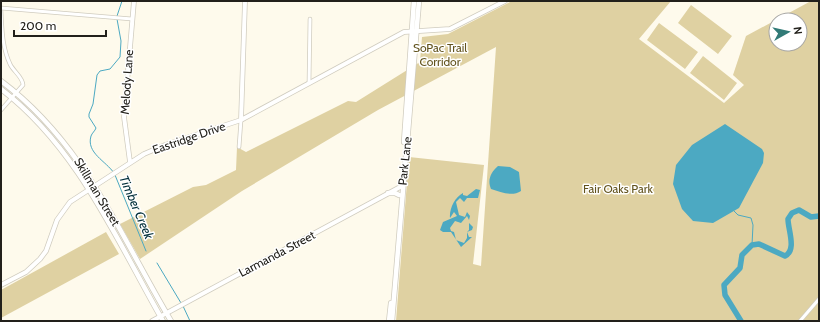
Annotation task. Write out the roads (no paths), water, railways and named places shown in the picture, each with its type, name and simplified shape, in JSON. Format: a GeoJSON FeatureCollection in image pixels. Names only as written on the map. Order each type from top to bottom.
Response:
{"type":"FeatureCollection","features":[{"type":"Feature","properties":{"kind":"main road","name":"Park Lane"},"geometry":{"type":"LineString","coordinates":[[414,1],[415,30]]}},
{"type":"Feature","properties":{"kind":"main road","name":"Park Lane"},"geometry":{"type":"LineString","coordinates":[[392,321],[401,187],[419,1]]}},
{"type":"Feature","properties":{"kind":"main road","name":"Skillman Street"},"geometry":{"type":"LineString","coordinates":[[1,81],[17,94],[52,128],[72,152],[95,185],[171,321]]}},
{"type":"Feature","properties":{"kind":"main road","name":"Skillman Street"},"geometry":{"type":"LineString","coordinates":[[1,89],[47,133],[72,162],[89,188],[162,319]]}},
{"type":"Feature","properties":{"kind":"main road"},"geometry":{"type":"LineString","coordinates":[[47,133],[52,128]]}},
{"type":"Feature","properties":{"kind":"main road","name":"Park Lane"},"geometry":{"type":"LineString","coordinates":[[389,321],[399,195],[401,187]]}},
{"type":"Feature","properties":{"kind":"main road"},"geometry":{"type":"LineString","coordinates":[[388,193],[395,193],[399,195]]}},
{"type":"Feature","properties":{"kind":"street","name":"Melody Lane"},"geometry":{"type":"LineString","coordinates":[[130,162],[124,117],[134,1]]}},
{"type":"Feature","properties":{"kind":"street"},"geometry":{"type":"LineString","coordinates":[[239,148],[245,1]]}},
{"type":"Feature","properties":{"kind":"street"},"geometry":{"type":"LineString","coordinates":[[415,30],[438,31],[450,29],[505,1]]}},
{"type":"Feature","properties":{"kind":"street"},"geometry":{"type":"LineString","coordinates":[[1,110],[22,88],[23,82],[13,69],[7,56],[3,40],[1,9],[132,19]]}},
{"type":"Feature","properties":{"kind":"street"},"geometry":{"type":"LineString","coordinates":[[309,83],[310,19]]}},
{"type":"Feature","properties":{"kind":"street","name":"Eastridge Drive"},"geometry":{"type":"LineString","coordinates":[[1,285],[26,272],[40,259],[46,251],[62,210],[70,202],[130,162],[165,145],[241,120],[400,34],[415,30]]}},
{"type":"Feature","properties":{"kind":"street","name":"Larmanda Street"},"geometry":{"type":"LineString","coordinates":[[152,321],[162,319],[166,313],[401,187]]}},
{"type":"Feature","properties":{"kind":"street"},"geometry":{"type":"LineString","coordinates":[[800,321],[819,299]]}},
{"type":"Feature","properties":{"kind":"water"},"geometry":{"type":"Polygon","coordinates":[[[725,124],[762,149],[764,153],[763,163],[739,208],[713,223],[693,221],[682,209],[673,184],[676,165],[692,145],[725,124]]]}},
{"type":"Feature","properties":{"kind":"water"},"geometry":{"type":"Polygon","coordinates":[[[498,166],[510,167],[519,172],[521,191],[510,194],[491,189],[489,182],[490,176],[498,166]]]}},
{"type":"Feature","properties":{"kind":"water"},"geometry":{"type":"Polygon","coordinates":[[[476,189],[480,190],[478,198],[467,198],[464,202],[460,198],[456,202],[459,215],[465,217],[467,212],[470,216],[469,220],[467,216],[461,223],[455,221],[450,228],[451,231],[454,232],[456,239],[451,232],[443,232],[440,230],[443,222],[457,216],[454,212],[450,218],[455,200],[460,195],[463,193],[463,195],[467,196],[476,189]]]}},
{"type":"Feature","properties":{"kind":"water"},"geometry":{"type":"Polygon","coordinates":[[[469,223],[473,227],[472,230],[467,232],[469,230],[469,223]]]}},
{"type":"Feature","properties":{"kind":"water"},"geometry":{"type":"Polygon","coordinates":[[[467,232],[469,237],[472,237],[461,247],[456,240],[464,243],[467,238],[467,232]]]}},
{"type":"Feature","properties":{"kind":"waterway","name":"Timber Creek"},"geometry":{"type":"LineString","coordinates":[[117,16],[122,1]]}},
{"type":"Feature","properties":{"kind":"waterway","name":"Timber Creek"},"geometry":{"type":"LineString","coordinates":[[114,173],[91,147],[91,136],[96,128],[89,117],[89,114],[93,104],[97,75],[100,71],[110,69],[120,57],[121,41],[117,19]]}},
{"type":"Feature","properties":{"kind":"waterway","name":"Timber Creek"},"geometry":{"type":"LineString","coordinates":[[115,175],[146,251]]}},
{"type":"Feature","properties":{"kind":"waterway"},"geometry":{"type":"LineString","coordinates":[[741,321],[725,295],[724,285],[740,268],[742,255],[752,245],[759,244],[785,256],[791,249],[788,219],[792,213],[799,210],[811,217],[819,216]]}},
{"type":"Feature","properties":{"kind":"waterway"},"geometry":{"type":"LineString","coordinates":[[734,211],[738,215],[751,218],[753,225],[752,245]]}},
{"type":"Feature","properties":{"kind":"waterway","name":"Timber Creek"},"geometry":{"type":"LineString","coordinates":[[157,263],[181,303]]}},
{"type":"Feature","properties":{"kind":"waterway","name":"Timber Creek"},"geometry":{"type":"LineString","coordinates":[[183,306],[190,321]]}},
{"type":"Feature","properties":{"kind":"park label","name":"SoPac Trail Corridor"},"geometry":{"type":"Point","coordinates":[440,55]}},
{"type":"Feature","properties":{"kind":"park label","name":"Fair Oaks Park"},"geometry":{"type":"Point","coordinates":[618,189]}}]}
